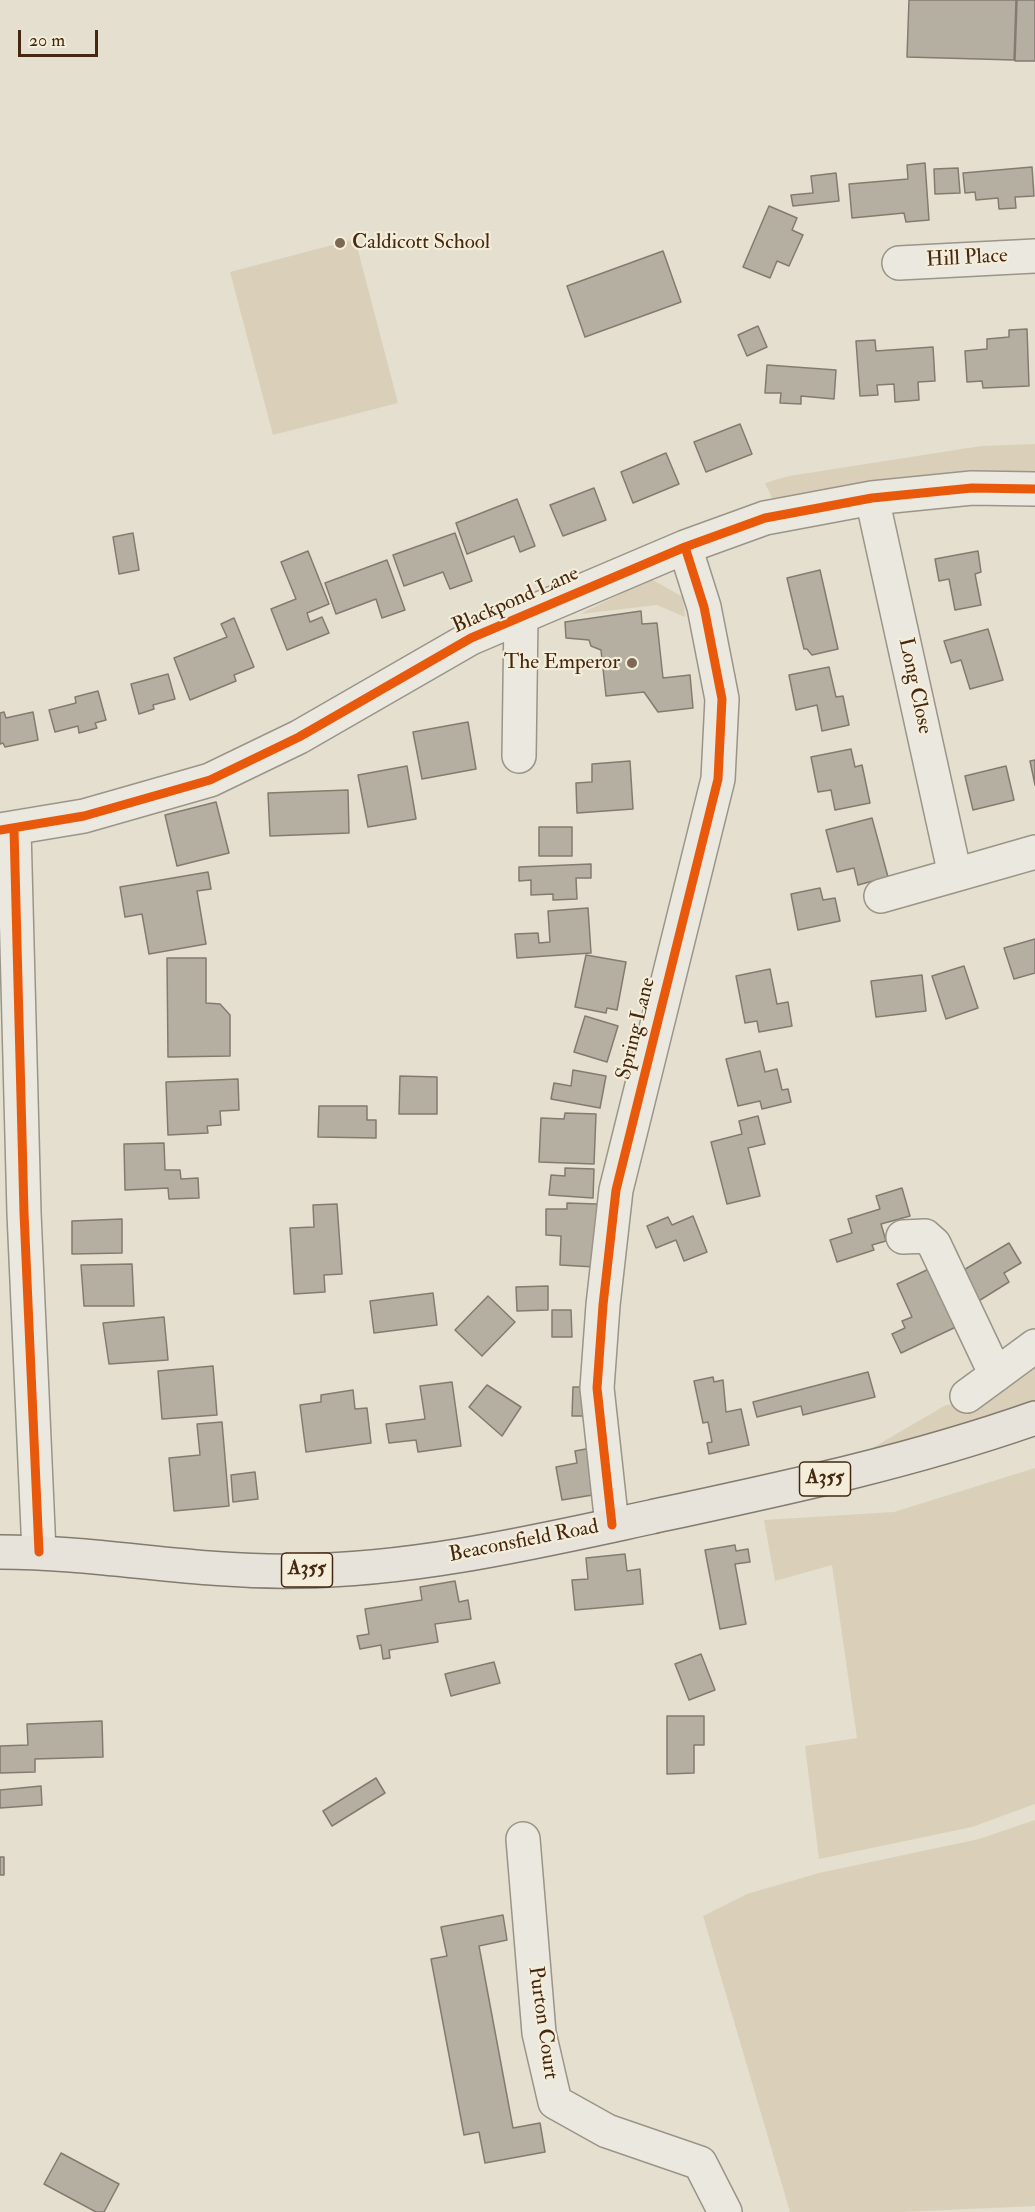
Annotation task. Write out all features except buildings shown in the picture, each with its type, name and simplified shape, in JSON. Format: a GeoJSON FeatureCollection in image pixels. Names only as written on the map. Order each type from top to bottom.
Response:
{"type":"FeatureCollection","features":[{"type":"Feature","properties":{"kind":"main road","name":"Beaconsfield Road"},"geometry":{"type":"LineString","coordinates":[[0,1552],[39,1552],[237,1570],[297,1571],[424,1561],[612,1525],[861,1471],[962,1444],[1035,1418]]}},
{"type":"Feature","properties":{"kind":"street","name":"Hill Place"},"geometry":{"type":"LineString","coordinates":[[899,263],[1035,256]]}},
{"type":"Feature","properties":{"kind":"street","name":"Blackpond Lane"},"geometry":{"type":"LineString","coordinates":[[7,829],[126,806],[210,780],[300,737],[471,638],[686,547],[765,518],[872,498],[972,488],[1035,489]]}},
{"type":"Feature","properties":{"kind":"street","name":"Long Close"},"geometry":{"type":"LineString","coordinates":[[872,498],[955,875]]}},
{"type":"Feature","properties":{"kind":"street","name":"Spring Lane"},"geometry":{"type":"LineString","coordinates":[[612,1525],[597,1388],[603,1305],[616,1190],[718,779],[722,699],[704,607],[686,547]]}},
{"type":"Feature","properties":{"kind":"street"},"geometry":{"type":"LineString","coordinates":[[519,756],[521,618]]}},
{"type":"Feature","properties":{"kind":"street"},"geometry":{"type":"LineString","coordinates":[[7,829],[39,1552]]}},
{"type":"Feature","properties":{"kind":"street"},"geometry":{"type":"LineString","coordinates":[[881,896],[1035,852]]}},
{"type":"Feature","properties":{"kind":"street"},"geometry":{"type":"LineString","coordinates":[[903,1237],[925,1236],[934,1244],[996,1375]]}},
{"type":"Feature","properties":{"kind":"street"},"geometry":{"type":"LineString","coordinates":[[968,1396],[1035,1346]]}},
{"type":"Feature","properties":{"kind":"street","name":"Purton Court"},"geometry":{"type":"LineString","coordinates":[[523,1839],[539,2033],[555,2102],[607,2131],[700,2163],[725,2212]]}},
{"type":"Feature","properties":{"kind":"shaded area"},"geometry":{"type":"Polygon","coordinates":[[[355,239],[398,403],[273,435],[230,272],[355,239]]]}},
{"type":"Feature","properties":{"kind":"shaded area"},"geometry":{"type":"Polygon","coordinates":[[[1035,444],[1035,475],[774,502],[765,483],[789,476],[981,446],[1035,444]]]}},
{"type":"Feature","properties":{"kind":"shaded area"},"geometry":{"type":"Polygon","coordinates":[[[651,579],[683,597],[685,617],[657,605],[580,614],[651,579]]]}},
{"type":"Feature","properties":{"kind":"shaded area"},"geometry":{"type":"Polygon","coordinates":[[[1035,1367],[1035,1402],[969,1427],[862,1454],[946,1405],[965,1404],[1035,1367]]]}},
{"type":"Feature","properties":{"kind":"shaded area"},"geometry":{"type":"Polygon","coordinates":[[[1035,1468],[1035,1804],[972,1827],[819,1859],[805,1746],[857,1738],[832,1565],[775,1581],[764,1520],[894,1512],[1035,1468]]]}},
{"type":"Feature","properties":{"kind":"shaded area"},"geometry":{"type":"Polygon","coordinates":[[[1035,1820],[1035,2206],[902,2212],[790,2212],[703,1916],[747,1894],[819,1873],[979,1839],[1035,1820]]]}},
{"type":"Feature","properties":{"kind":"cycle path"},"geometry":{"type":"LineString","coordinates":[[0,830],[84,816],[210,780],[299,737],[471,638],[685,547],[765,518],[872,498],[972,488],[1035,489]]}},
{"type":"Feature","properties":{"kind":"cycle path"},"geometry":{"type":"LineString","coordinates":[[612,1525],[597,1388],[603,1305],[616,1190],[718,779],[722,699],[704,607],[685,547]]}},
{"type":"Feature","properties":{"kind":"cycle path"},"geometry":{"type":"LineString","coordinates":[[14,829],[24,1213],[39,1552]]}},
{"type":"Feature","properties":{"kind":"place","name":"Caldicott School"},"geometry":{"type":"Point","coordinates":[340,243]}},
{"type":"Feature","properties":{"kind":"place","name":"The Emperor"},"geometry":{"type":"Point","coordinates":[632,663]}}]}
